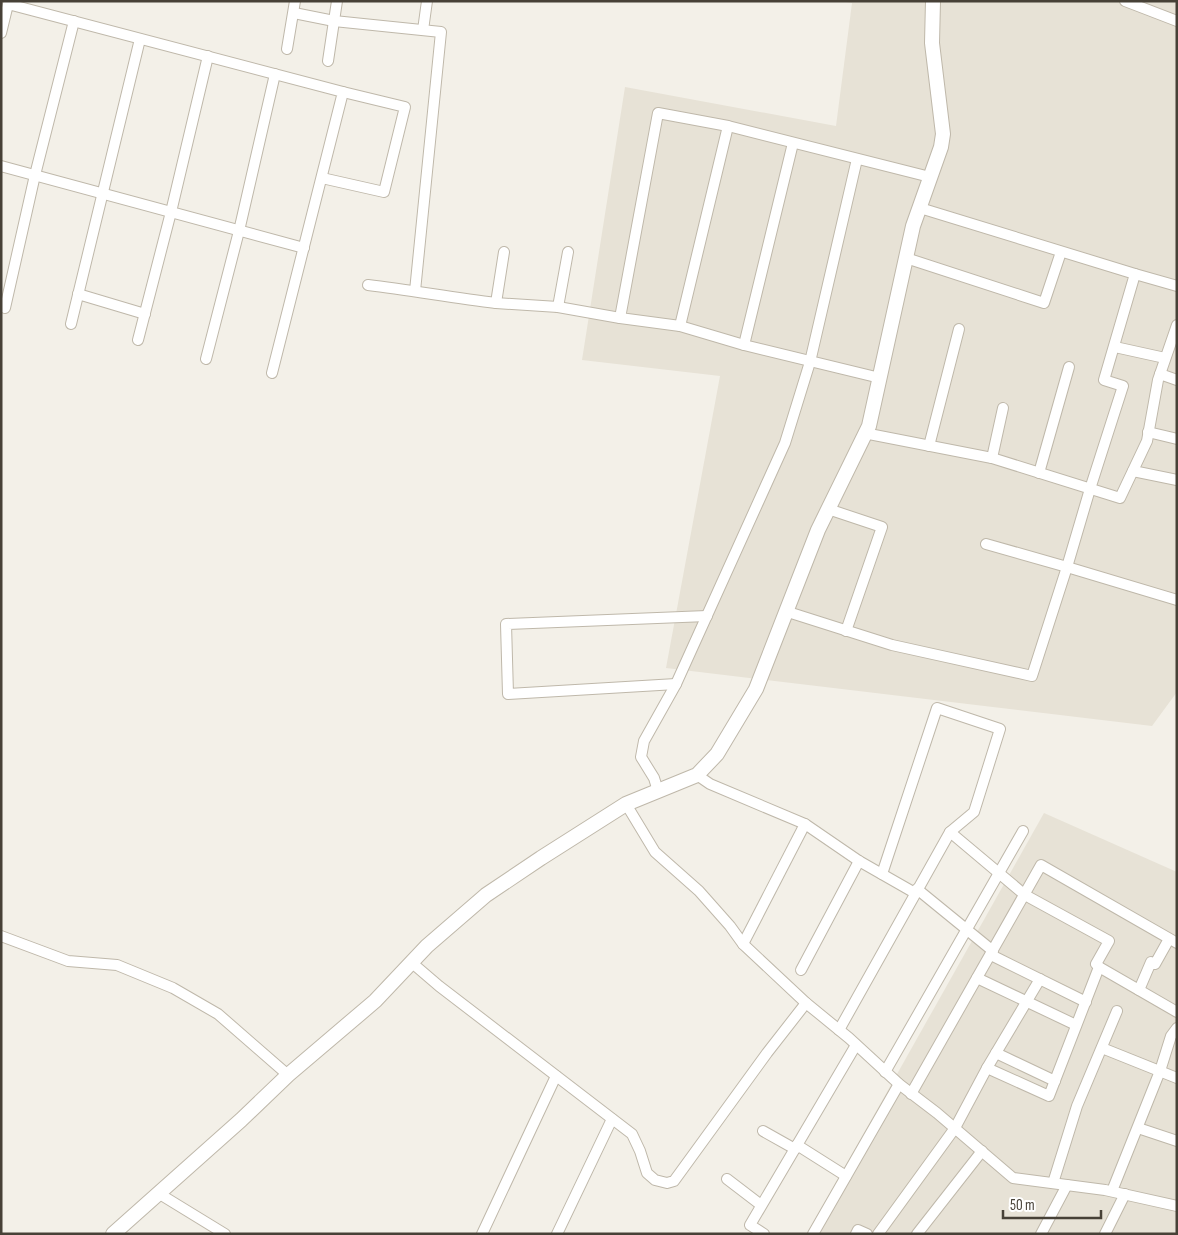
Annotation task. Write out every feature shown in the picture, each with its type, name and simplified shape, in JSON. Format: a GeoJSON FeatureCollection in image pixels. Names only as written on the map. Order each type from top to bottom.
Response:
{"type":"FeatureCollection","features":[{"type":"Feature","properties":{"kind":"street"},"geometry":{"type":"LineString","coordinates":[[287,49],[295,1]]}},
{"type":"Feature","properties":{"kind":"street"},"geometry":{"type":"LineString","coordinates":[[328,61],[337,1]]}},
{"type":"Feature","properties":{"kind":"street"},"geometry":{"type":"LineString","coordinates":[[423,30],[427,1]]}},
{"type":"Feature","properties":{"kind":"street"},"geometry":{"type":"LineString","coordinates":[[113,1234],[241,1120],[288,1075],[375,1001],[427,946],[486,895],[626,804],[697,775],[717,754],[756,689],[788,612],[818,530],[868,426],[913,226],[941,147],[943,134],[932,43],[933,1]]}},
{"type":"Feature","properties":{"kind":"street"},"geometry":{"type":"LineString","coordinates":[[1125,1],[1177,21]]}},
{"type":"Feature","properties":{"kind":"street"},"geometry":{"type":"LineString","coordinates":[[1,33],[8,4],[404,107],[384,192],[322,178]]}},
{"type":"Feature","properties":{"kind":"street"},"geometry":{"type":"LineString","coordinates":[[294,14],[334,21],[441,32],[415,291]]}},
{"type":"Feature","properties":{"kind":"street"},"geometry":{"type":"LineString","coordinates":[[5,308],[35,175],[74,21]]}},
{"type":"Feature","properties":{"kind":"street"},"geometry":{"type":"LineString","coordinates":[[71,324],[140,38]]}},
{"type":"Feature","properties":{"kind":"street"},"geometry":{"type":"LineString","coordinates":[[138,340],[208,56]]}},
{"type":"Feature","properties":{"kind":"street"},"geometry":{"type":"LineString","coordinates":[[206,359],[239,231],[275,74]]}},
{"type":"Feature","properties":{"kind":"street"},"geometry":{"type":"LineString","coordinates":[[272,374],[343,92]]}},
{"type":"Feature","properties":{"kind":"street"},"geometry":{"type":"LineString","coordinates":[[620,318],[658,113],[728,126],[930,177]]}},
{"type":"Feature","properties":{"kind":"street"},"geometry":{"type":"LineString","coordinates":[[680,326],[728,126]]}},
{"type":"Feature","properties":{"kind":"street"},"geometry":{"type":"LineString","coordinates":[[744,345],[793,143]]}},
{"type":"Feature","properties":{"kind":"street"},"geometry":{"type":"LineString","coordinates":[[658,791],[654,778],[641,757],[644,741],[676,684],[785,443],[810,362],[857,159]]}},
{"type":"Feature","properties":{"kind":"street"},"geometry":{"type":"LineString","coordinates":[[1,166],[304,248]]}},
{"type":"Feature","properties":{"kind":"street"},"geometry":{"type":"LineString","coordinates":[[920,208],[1177,286]]}},
{"type":"Feature","properties":{"kind":"street"},"geometry":{"type":"LineString","coordinates":[[496,303],[504,252]]}},
{"type":"Feature","properties":{"kind":"street"},"geometry":{"type":"LineString","coordinates":[[558,307],[568,252]]}},
{"type":"Feature","properties":{"kind":"street"},"geometry":{"type":"LineString","coordinates":[[906,258],[1044,303],[1061,252]]}},
{"type":"Feature","properties":{"kind":"street"},"geometry":{"type":"LineString","coordinates":[[788,612],[892,645],[1032,676],[1068,567],[1090,489],[1123,386],[1104,380],[1135,274]]}},
{"type":"Feature","properties":{"kind":"street"},"geometry":{"type":"LineString","coordinates":[[368,285],[444,297],[558,307],[680,326],[744,345],[880,378]]}},
{"type":"Feature","properties":{"kind":"street"},"geometry":{"type":"LineString","coordinates":[[78,294],[145,314]]}},
{"type":"Feature","properties":{"kind":"street"},"geometry":{"type":"LineString","coordinates":[[864,433],[992,458],[1120,498],[1147,441],[1160,374],[1165,358],[1173,346],[1177,324]]}},
{"type":"Feature","properties":{"kind":"street"},"geometry":{"type":"LineString","coordinates":[[929,446],[959,329]]}},
{"type":"Feature","properties":{"kind":"street"},"geometry":{"type":"LineString","coordinates":[[1115,347],[1165,358]]}},
{"type":"Feature","properties":{"kind":"street"},"geometry":{"type":"LineString","coordinates":[[1039,473],[1069,367]]}},
{"type":"Feature","properties":{"kind":"street"},"geometry":{"type":"LineString","coordinates":[[1160,374],[1177,380]]}},
{"type":"Feature","properties":{"kind":"street"},"geometry":{"type":"LineString","coordinates":[[992,458],[1003,408]]}},
{"type":"Feature","properties":{"kind":"street"},"geometry":{"type":"LineString","coordinates":[[1148,432],[1177,439]]}},
{"type":"Feature","properties":{"kind":"street"},"geometry":{"type":"LineString","coordinates":[[1133,471],[1177,479]]}},
{"type":"Feature","properties":{"kind":"street"},"geometry":{"type":"LineString","coordinates":[[828,509],[882,527],[846,631]]}},
{"type":"Feature","properties":{"kind":"street"},"geometry":{"type":"LineString","coordinates":[[986,544],[1177,600]]}},
{"type":"Feature","properties":{"kind":"street"},"geometry":{"type":"LineString","coordinates":[[676,684],[508,694],[506,624],[707,616]]}},
{"type":"Feature","properties":{"kind":"street"},"geometry":{"type":"LineString","coordinates":[[839,1030],[950,832],[974,812],[1000,730],[937,708],[882,874]]}},
{"type":"Feature","properties":{"kind":"street"},"geometry":{"type":"LineString","coordinates":[[697,775],[710,784],[805,824],[859,862],[916,891],[967,930],[992,953],[1040,980],[1086,1002]]}},
{"type":"Feature","properties":{"kind":"street"},"geometry":{"type":"LineString","coordinates":[[626,804],[655,852],[700,891],[743,944],[806,1003],[885,1072],[955,1128],[1013,1178],[1125,1194],[1177,1206]]}},
{"type":"Feature","properties":{"kind":"street"},"geometry":{"type":"LineString","coordinates":[[743,944],[805,824]]}},
{"type":"Feature","properties":{"kind":"street"},"geometry":{"type":"LineString","coordinates":[[885,1072],[1023,831]]}},
{"type":"Feature","properties":{"kind":"street"},"geometry":{"type":"LineString","coordinates":[[950,832],[1025,895],[1109,941],[1096,964],[1177,1012]]}},
{"type":"Feature","properties":{"kind":"street"},"geometry":{"type":"LineString","coordinates":[[801,970],[859,862]]}},
{"type":"Feature","properties":{"kind":"street"},"geometry":{"type":"LineString","coordinates":[[911,1094],[1041,865],[1173,941],[1155,964],[1151,962],[1139,990]]}},
{"type":"Feature","properties":{"kind":"street"},"geometry":{"type":"LineString","coordinates":[[1,936],[68,961],[117,965],[173,988],[218,1014],[288,1075]]}},
{"type":"Feature","properties":{"kind":"street"},"geometry":{"type":"LineString","coordinates":[[411,962],[439,986],[632,1134],[648,1173],[655,1180],[666,1183],[671,1183],[806,1003]]}},
{"type":"Feature","properties":{"kind":"street"},"geometry":{"type":"LineString","coordinates":[[987,1068],[1049,1096],[1099,967]]}},
{"type":"Feature","properties":{"kind":"street"},"geometry":{"type":"LineString","coordinates":[[977,978],[1076,1025]]}},
{"type":"Feature","properties":{"kind":"street"},"geometry":{"type":"LineString","coordinates":[[878,1234],[955,1128],[987,1068],[1040,980]]}},
{"type":"Feature","properties":{"kind":"street"},"geometry":{"type":"LineString","coordinates":[[1053,1183],[1077,1106],[1117,1011]]}},
{"type":"Feature","properties":{"kind":"street"},"geometry":{"type":"LineString","coordinates":[[1112,1192],[1160,1071],[1171,1036],[1177,1028]]}},
{"type":"Feature","properties":{"kind":"street"},"geometry":{"type":"LineString","coordinates":[[764,1234],[750,1224],[856,1045]]}},
{"type":"Feature","properties":{"kind":"street"},"geometry":{"type":"LineString","coordinates":[[1102,1048],[1177,1078]]}},
{"type":"Feature","properties":{"kind":"street"},"geometry":{"type":"LineString","coordinates":[[996,1053],[1054,1082]]}},
{"type":"Feature","properties":{"kind":"street"},"geometry":{"type":"LineString","coordinates":[[482,1234],[556,1076]]}},
{"type":"Feature","properties":{"kind":"street"},"geometry":{"type":"LineString","coordinates":[[812,1234],[899,1084]]}},
{"type":"Feature","properties":{"kind":"street"},"geometry":{"type":"LineString","coordinates":[[557,1234],[612,1118]]}},
{"type":"Feature","properties":{"kind":"street"},"geometry":{"type":"LineString","coordinates":[[1138,1128],[1177,1141]]}},
{"type":"Feature","properties":{"kind":"street"},"geometry":{"type":"LineString","coordinates":[[763,1131],[796,1147],[846,1176]]}},
{"type":"Feature","properties":{"kind":"street"},"geometry":{"type":"LineString","coordinates":[[918,1234],[982,1151]]}},
{"type":"Feature","properties":{"kind":"street"},"geometry":{"type":"LineString","coordinates":[[727,1179],[761,1205]]}},
{"type":"Feature","properties":{"kind":"street"},"geometry":{"type":"LineString","coordinates":[[1041,1234],[1066,1185]]}},
{"type":"Feature","properties":{"kind":"street"},"geometry":{"type":"LineString","coordinates":[[158,1193],[225,1234]]}},
{"type":"Feature","properties":{"kind":"street"},"geometry":{"type":"LineString","coordinates":[[1105,1234],[1125,1194]]}},
{"type":"Feature","properties":{"kind":"street"},"geometry":{"type":"LineString","coordinates":[[856,1234],[858,1230],[867,1234]]}},
{"type":"Feature","properties":{"kind":"shaded area"},"geometry":{"type":"Polygon","coordinates":[[[840,1],[1177,1],[1177,692],[1152,726],[666,668],[720,376],[582,360],[625,87],[836,126],[852,3],[840,1]]]}},
{"type":"Feature","properties":{"kind":"shaded area"},"geometry":{"type":"Polygon","coordinates":[[[1044,813],[1177,872],[1177,1234],[807,1234],[1044,813]]]}}]}
